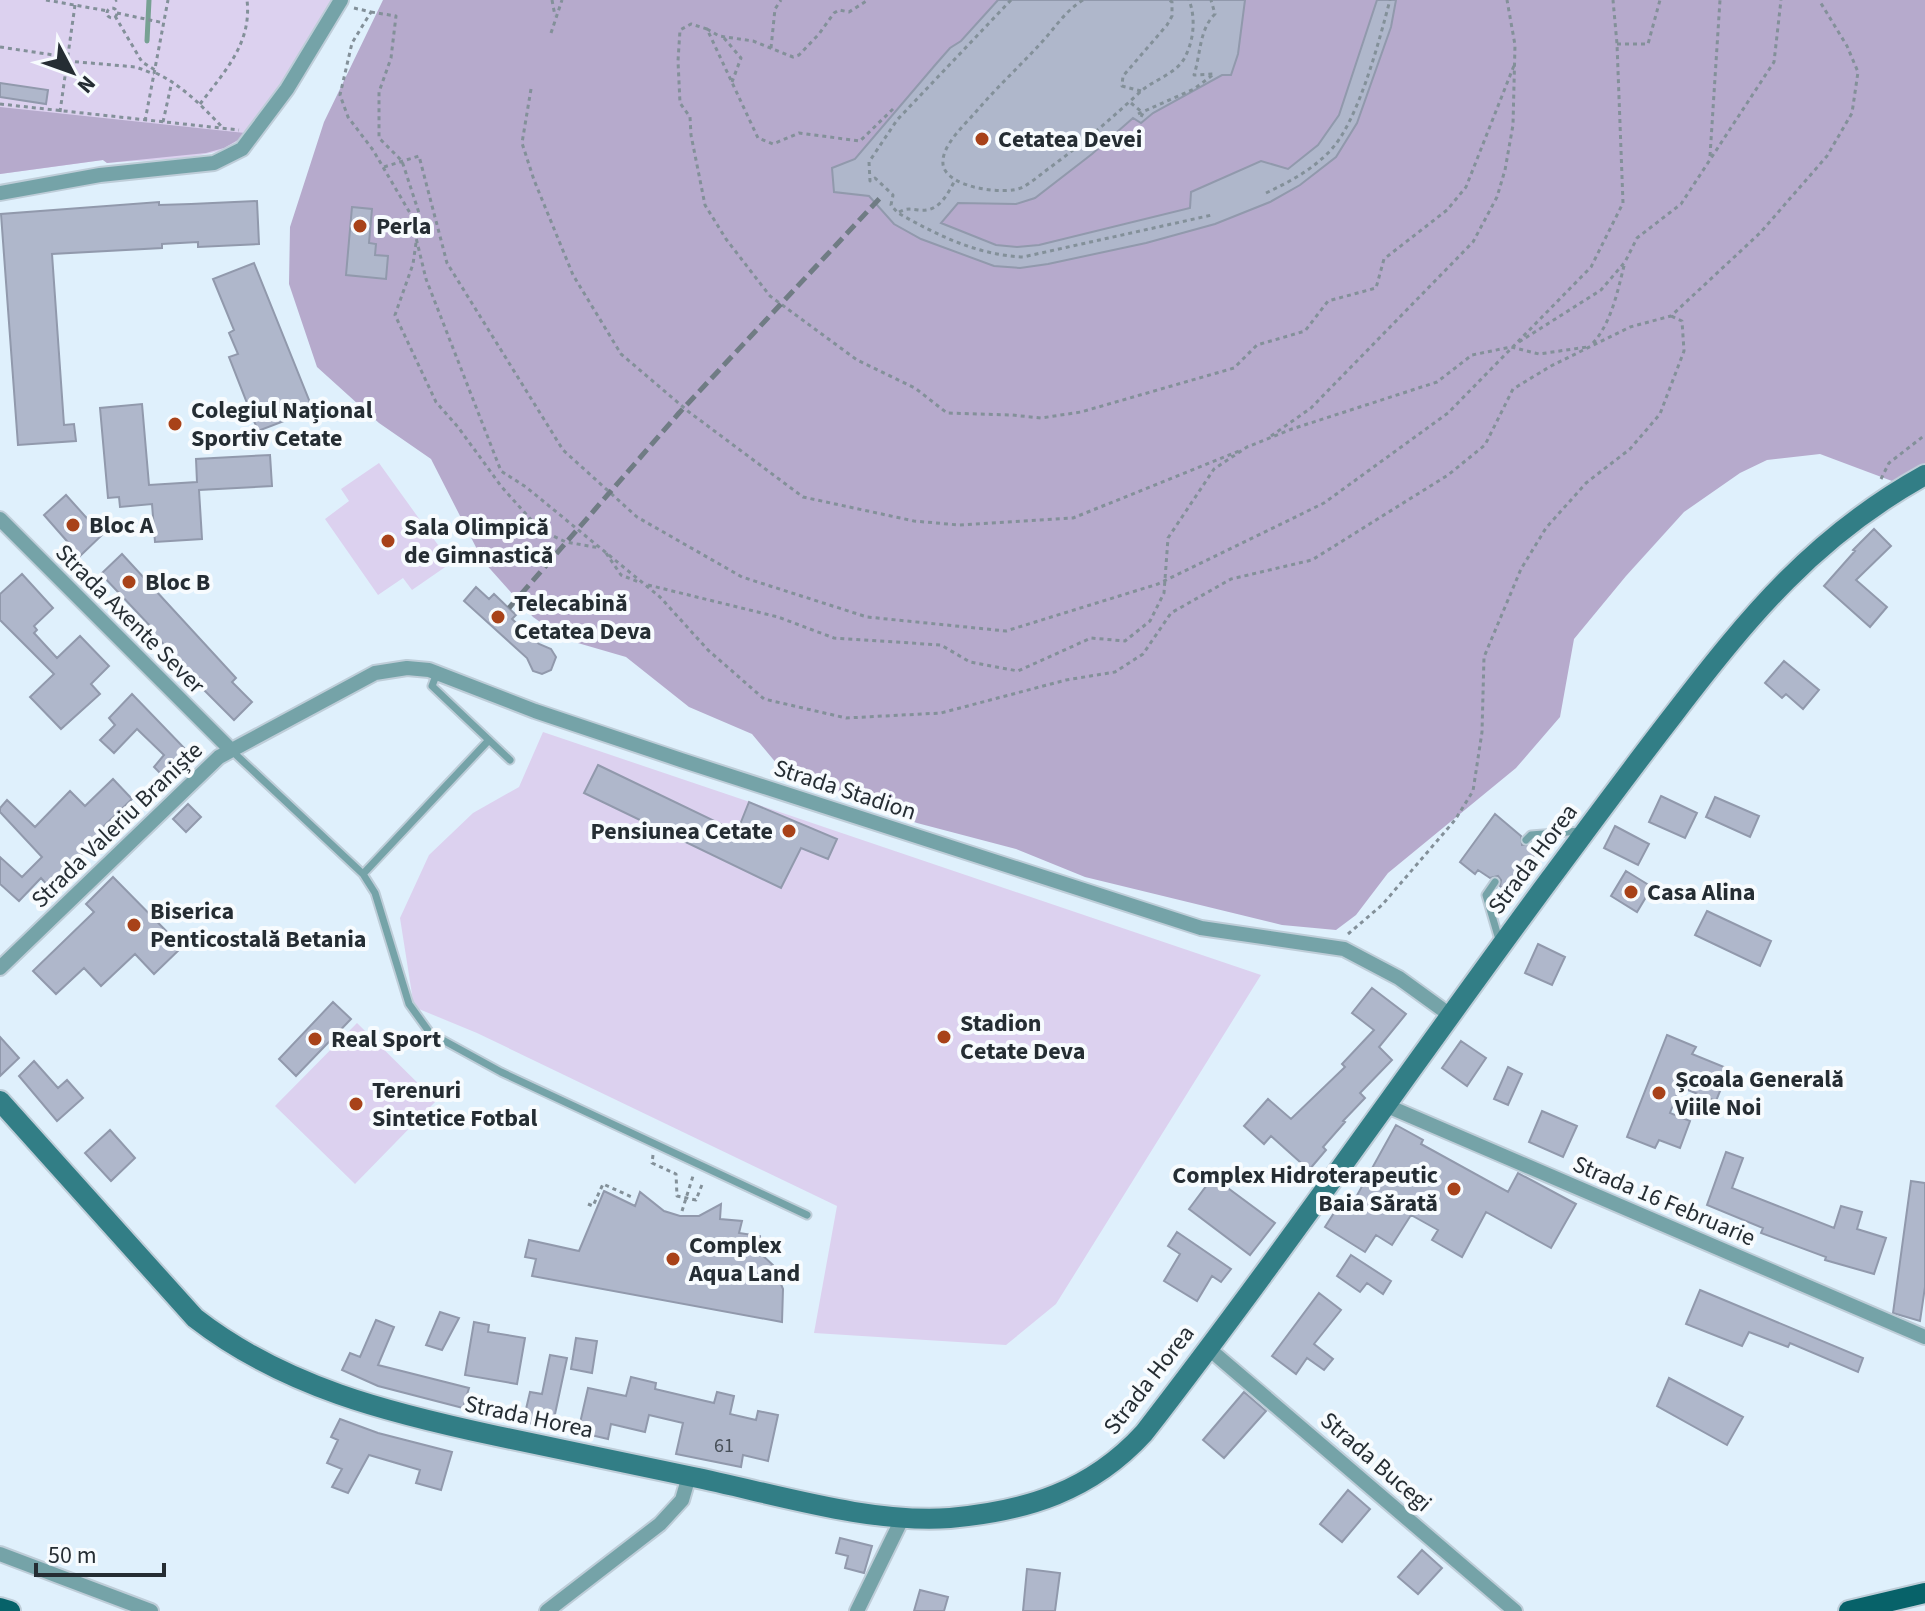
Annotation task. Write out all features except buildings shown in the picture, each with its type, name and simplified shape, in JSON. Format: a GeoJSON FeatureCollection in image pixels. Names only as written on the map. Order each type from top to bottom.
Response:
{"type":"FeatureCollection","features":[{"type":"Feature","properties":{"kind":"main road","name":"Strada Horea"},"geometry":{"type":"LineString","coordinates":[[0,1101],[195,1318],[256,1359],[333,1393],[433,1423],[861,1512],[946,1518],[1007,1511],[1038,1502],[1101,1473],[1144,1433],[1586,830],[1721,652],[1774,590],[1815,551],[1857,519],[1925,475]]}},
{"type":"Feature","properties":{"kind":"main road"},"geometry":{"type":"LineString","coordinates":[[1849,1611],[1925,1593]]}},
{"type":"Feature","properties":{"kind":"main road"},"geometry":{"type":"LineString","coordinates":[[0,1608],[10,1611]]}},
{"type":"Feature","properties":{"kind":"street"},"geometry":{"type":"LineString","coordinates":[[0,193],[100,175],[214,163],[242,149],[257,132],[340,2]]}},
{"type":"Feature","properties":{"kind":"street","name":"Strada Axente Sever"},"geometry":{"type":"LineString","coordinates":[[0,519],[230,749]]}},
{"type":"Feature","properties":{"kind":"street","name":"Strada Stadion"},"geometry":{"type":"LineString","coordinates":[[230,749],[375,673],[407,668],[437,673],[535,711],[681,760],[1201,928],[1344,949],[1399,978],[1450,1015]]}},
{"type":"Feature","properties":{"kind":"street","name":"Strada Valeriu Braniște"},"geometry":{"type":"LineString","coordinates":[[0,968],[230,749]]}},
{"type":"Feature","properties":{"kind":"street","name":"Strada 16 Februarie"},"geometry":{"type":"LineString","coordinates":[[1385,1105],[1925,1337]]}},
{"type":"Feature","properties":{"kind":"street","name":"Strada Bucegi"},"geometry":{"type":"LineString","coordinates":[[1208,1348],[1515,1611]]}},
{"type":"Feature","properties":{"kind":"street"},"geometry":{"type":"LineString","coordinates":[[547,1611],[660,1524],[682,1500],[689,1476]]}},
{"type":"Feature","properties":{"kind":"street"},"geometry":{"type":"LineString","coordinates":[[857,1611],[903,1517]]}},
{"type":"Feature","properties":{"kind":"street"},"geometry":{"type":"LineString","coordinates":[[0,1554],[151,1611]]}},
{"type":"Feature","properties":{"kind":"lane"},"geometry":{"type":"LineString","coordinates":[[437,673],[432,686],[510,760]]}},
{"type":"Feature","properties":{"kind":"lane"},"geometry":{"type":"LineString","coordinates":[[363,874],[489,740]]}},
{"type":"Feature","properties":{"kind":"lane"},"geometry":{"type":"LineString","coordinates":[[230,749],[363,874],[375,893],[404,993],[430,1033],[501,1072],[807,1215]]}},
{"type":"Feature","properties":{"kind":"lane"},"geometry":{"type":"LineString","coordinates":[[1526,840],[1531,835],[1586,830]]}},
{"type":"Feature","properties":{"kind":"lane"},"geometry":{"type":"LineString","coordinates":[[1495,882],[1486,895],[1501,946]]}},
{"type":"Feature","properties":{"kind":"lane"},"geometry":{"type":"LineString","coordinates":[[375,893],[386,892]]}},
{"type":"Feature","properties":{"kind":"path"},"geometry":{"type":"LineString","coordinates":[[46,0],[108,11],[114,8]]}},
{"type":"Feature","properties":{"kind":"path"},"geometry":{"type":"LineString","coordinates":[[60,112],[78,0]]}},
{"type":"Feature","properties":{"kind":"path"},"geometry":{"type":"LineString","coordinates":[[116,0],[116,15],[142,62],[172,81],[223,128]]}},
{"type":"Feature","properties":{"kind":"path"},"geometry":{"type":"LineString","coordinates":[[145,121],[168,0]]}},
{"type":"Feature","properties":{"kind":"path"},"geometry":{"type":"LineString","coordinates":[[200,104],[241,48],[249,18],[247,0]]}},
{"type":"Feature","properties":{"kind":"path"},"geometry":{"type":"LineString","coordinates":[[552,0],[556,19]]}},
{"type":"Feature","properties":{"kind":"path"},"geometry":{"type":"LineString","coordinates":[[551,33],[562,0]]}},
{"type":"Feature","properties":{"kind":"path"},"geometry":{"type":"LineString","coordinates":[[771,48],[775,9],[781,0]]}},
{"type":"Feature","properties":{"kind":"path"},"geometry":{"type":"LineString","coordinates":[[724,38],[753,41],[793,57],[799,55],[819,34],[834,13],[839,10],[849,12],[868,0]]}},
{"type":"Feature","properties":{"kind":"path"},"geometry":{"type":"LineString","coordinates":[[1011,0],[897,120],[869,162],[870,181],[875,178],[893,195],[891,205],[898,213],[977,250],[1023,257],[1212,215]]}},
{"type":"Feature","properties":{"kind":"path"},"geometry":{"type":"LineString","coordinates":[[1083,0],[1071,7],[981,105],[948,146],[942,162],[945,172],[955,180],[990,190],[1021,189],[1090,138],[1141,91],[1183,61],[1193,31],[1193,11],[1189,0]]}},
{"type":"Feature","properties":{"kind":"path"},"geometry":{"type":"LineString","coordinates":[[1141,91],[1122,86],[1123,76],[1167,25],[1172,16],[1172,2],[1169,0]]}},
{"type":"Feature","properties":{"kind":"path"},"geometry":{"type":"LineString","coordinates":[[1131,103],[1137,109],[1143,113],[1141,117],[1138,114],[1146,110],[1158,106],[1194,89],[1214,74],[1194,75],[1204,26],[1215,14],[1211,0]]}},
{"type":"Feature","properties":{"kind":"path"},"geometry":{"type":"LineString","coordinates":[[1266,193],[1296,179],[1330,152],[1350,121],[1390,0]]}},
{"type":"Feature","properties":{"kind":"path"},"geometry":{"type":"LineString","coordinates":[[1266,439],[1311,408],[1473,242],[1497,197],[1513,125],[1515,45],[1507,0]]}},
{"type":"Feature","properties":{"kind":"path"},"geometry":{"type":"LineString","coordinates":[[384,167],[419,156],[447,263],[563,450],[637,517],[742,577],[867,617],[1006,631],[1165,581],[1324,503],[1448,413],[1591,267],[1623,203],[1613,0]]}},
{"type":"Feature","properties":{"kind":"path"},"geometry":{"type":"LineString","coordinates":[[1617,44],[1648,44],[1660,0]]}},
{"type":"Feature","properties":{"kind":"path"},"geometry":{"type":"LineString","coordinates":[[1710,156],[1720,0]]}},
{"type":"Feature","properties":{"kind":"path"},"geometry":{"type":"LineString","coordinates":[[1511,347],[1539,354],[1590,347],[1600,336],[1615,301],[1625,262],[1637,238],[1681,204],[1774,62],[1781,0]]}},
{"type":"Feature","properties":{"kind":"path"},"geometry":{"type":"LineString","coordinates":[[371,12],[352,43],[340,95],[348,117],[384,167],[410,213],[426,279],[501,471],[526,487],[645,584],[708,650],[764,699],[846,718],[941,713],[1066,680],[1115,672],[1143,654],[1171,613],[1231,579],[1312,560],[1448,475],[1485,445],[1513,389],[1551,366],[1630,327],[1671,316],[1760,233],[1827,156],[1852,113],[1858,72],[1847,46],[1819,0]]}},
{"type":"Feature","properties":{"kind":"path"},"geometry":{"type":"LineString","coordinates":[[340,2],[396,16],[391,58],[379,92],[379,138],[402,161],[419,213],[413,264],[395,315],[436,402],[501,486],[540,530],[566,542],[602,549],[621,575],[645,584],[778,617],[834,638],[941,645],[970,662],[1018,671],[1091,638],[1125,641],[1150,621],[1164,593],[1168,538],[1214,469],[1247,447]]}},
{"type":"Feature","properties":{"kind":"path"},"geometry":{"type":"LineString","coordinates":[[108,11],[109,16],[164,23]]}},
{"type":"Feature","properties":{"kind":"path"},"geometry":{"type":"LineString","coordinates":[[732,82],[741,58],[724,38],[691,24],[680,30],[680,103],[690,117],[705,205],[726,239],[770,296],[857,360],[915,388],[947,413],[1041,418],[1081,412],[1234,368],[1257,345],[1305,331],[1328,301],[1376,288],[1384,259],[1447,210],[1466,187],[1515,63]]}},
{"type":"Feature","properties":{"kind":"path"},"geometry":{"type":"LineString","coordinates":[[707,29],[758,138],[773,144],[799,133],[860,141],[893,109]]}},
{"type":"Feature","properties":{"kind":"path"},"geometry":{"type":"LineString","coordinates":[[0,47],[155,72]]}},
{"type":"Feature","properties":{"kind":"path"},"geometry":{"type":"LineString","coordinates":[[163,122],[172,81]]}},
{"type":"Feature","properties":{"kind":"path"},"geometry":{"type":"LineString","coordinates":[[531,89],[522,143],[534,180],[573,275],[621,354],[689,412],[803,497],[914,521],[959,525],[1073,518],[1266,439],[1437,382],[1472,355],[1511,347],[1601,290],[1625,262]]}},
{"type":"Feature","properties":{"kind":"path"},"geometry":{"type":"LineString","coordinates":[[0,104],[257,132]]}},
{"type":"Feature","properties":{"kind":"path"},"geometry":{"type":"LineString","coordinates":[[898,213],[904,209],[929,211],[948,195],[955,180]]}},
{"type":"Feature","properties":{"kind":"path"},"geometry":{"type":"LineString","coordinates":[[1320,944],[1343,938],[1382,905],[1455,820],[1473,791],[1482,732],[1484,657],[1521,569],[1546,528],[1586,483],[1630,449],[1660,414],[1684,351],[1682,321],[1671,316]]}},
{"type":"Feature","properties":{"kind":"path"},"geometry":{"type":"LineString","coordinates":[[1878,485],[1889,463],[1925,435]]}},
{"type":"Feature","properties":{"kind":"path"},"geometry":{"type":"LineString","coordinates":[[654,1143],[652,1163],[676,1174],[677,1196],[696,1200],[704,1181]]}},
{"type":"Feature","properties":{"kind":"path"},"geometry":{"type":"LineString","coordinates":[[682,1211],[698,1163]]}},
{"type":"Feature","properties":{"kind":"path"},"geometry":{"type":"LineString","coordinates":[[588,1204],[593,1206],[603,1184],[634,1198]]}},
{"type":"Feature","properties":{"kind":"shaded area"},"geometry":{"type":"Polygon","coordinates":[[[0,0],[332,0],[270,105],[255,124],[224,149],[183,157],[107,163],[103,160],[0,174],[0,0]]]}},
{"type":"Feature","properties":{"kind":"shaded area"},"geometry":{"type":"Polygon","coordinates":[[[383,0],[1925,0],[1925,464],[1892,481],[1820,454],[1767,460],[1740,473],[1684,512],[1574,639],[1560,717],[1516,768],[1388,873],[1356,915],[1336,930],[1282,925],[1085,877],[1016,849],[917,823],[787,776],[752,734],[689,707],[626,657],[564,639],[533,617],[483,561],[431,459],[379,423],[317,367],[289,284],[290,227],[324,122],[383,0]]]}},
{"type":"Feature","properties":{"kind":"shaded area"},"geometry":{"type":"Polygon","coordinates":[[[0,107],[245,133],[245,136],[224,148],[206,153],[107,163],[103,160],[0,174],[0,107]]]}},
{"type":"Feature","properties":{"kind":"shaded area","name":"Sala Olimpică de Gimnastică"},"geometry":{"type":"Polygon","coordinates":[[[379,463],[451,563],[412,590],[403,578],[378,595],[325,519],[349,501],[341,489],[379,463]]]}},
{"type":"Feature","properties":{"kind":"shaded area"},"geometry":{"type":"Polygon","coordinates":[[[543,732],[1261,975],[1056,1304],[1006,1345],[814,1333],[837,1206],[477,1033],[414,1007],[400,918],[429,855],[473,813],[519,787],[543,732]]]}},
{"type":"Feature","properties":{"kind":"shaded area","name":"Terenuri Sintetice Fotbal"},"geometry":{"type":"Polygon","coordinates":[[[357,1023],[436,1101],[355,1184],[275,1106],[357,1023]]]}},
{"type":"Feature","properties":{"kind":"waterway"},"geometry":{"type":"LineString","coordinates":[[147,41],[149,0]]}},
{"type":"Feature","properties":{"kind":"railway"},"geometry":{"type":"LineString","coordinates":[[509,608],[679,413],[880,198]]}},
{"type":"Feature","properties":{"kind":"place","name":"Cetatea Devei"},"geometry":{"type":"Point","coordinates":[982,139]}},
{"type":"Feature","properties":{"kind":"place","name":"Perla"},"geometry":{"type":"Point","coordinates":[360,226]}},
{"type":"Feature","properties":{"kind":"place","name":"Colegiul Național Sportiv Cetate"},"geometry":{"type":"Point","coordinates":[175,424]}},
{"type":"Feature","properties":{"kind":"place","name":"Bloc A"},"geometry":{"type":"Point","coordinates":[73,525]}},
{"type":"Feature","properties":{"kind":"place","name":"Sala Olimpică de Gimnastică"},"geometry":{"type":"Point","coordinates":[388,541]}},
{"type":"Feature","properties":{"kind":"place","name":"Bloc B"},"geometry":{"type":"Point","coordinates":[129,582]}},
{"type":"Feature","properties":{"kind":"place","name":"Telecabină Cetatea Deva"},"geometry":{"type":"Point","coordinates":[498,617]}},
{"type":"Feature","properties":{"kind":"place","name":"Pensiunea Cetate"},"geometry":{"type":"Point","coordinates":[789,831]}},
{"type":"Feature","properties":{"kind":"place","name":"Casa Alina"},"geometry":{"type":"Point","coordinates":[1631,892]}},
{"type":"Feature","properties":{"kind":"place","name":"Biserica Penticostală Betania"},"geometry":{"type":"Point","coordinates":[134,925]}},
{"type":"Feature","properties":{"kind":"place","name":"Stadion Cetate Deva"},"geometry":{"type":"Point","coordinates":[944,1037]}},
{"type":"Feature","properties":{"kind":"place","name":"Real Sport"},"geometry":{"type":"Point","coordinates":[315,1039]}},
{"type":"Feature","properties":{"kind":"place","name":"Școala Generală Viile Noi"},"geometry":{"type":"Point","coordinates":[1659,1093]}},
{"type":"Feature","properties":{"kind":"place","name":"Terenuri Sintetice Fotbal"},"geometry":{"type":"Point","coordinates":[356,1104]}},
{"type":"Feature","properties":{"kind":"place","name":"Complex Hidroterapeutic Baia Sărată"},"geometry":{"type":"Point","coordinates":[1454,1189]}},
{"type":"Feature","properties":{"kind":"place","name":"Complex Aqua Land"},"geometry":{"type":"Point","coordinates":[673,1259]}}]}
